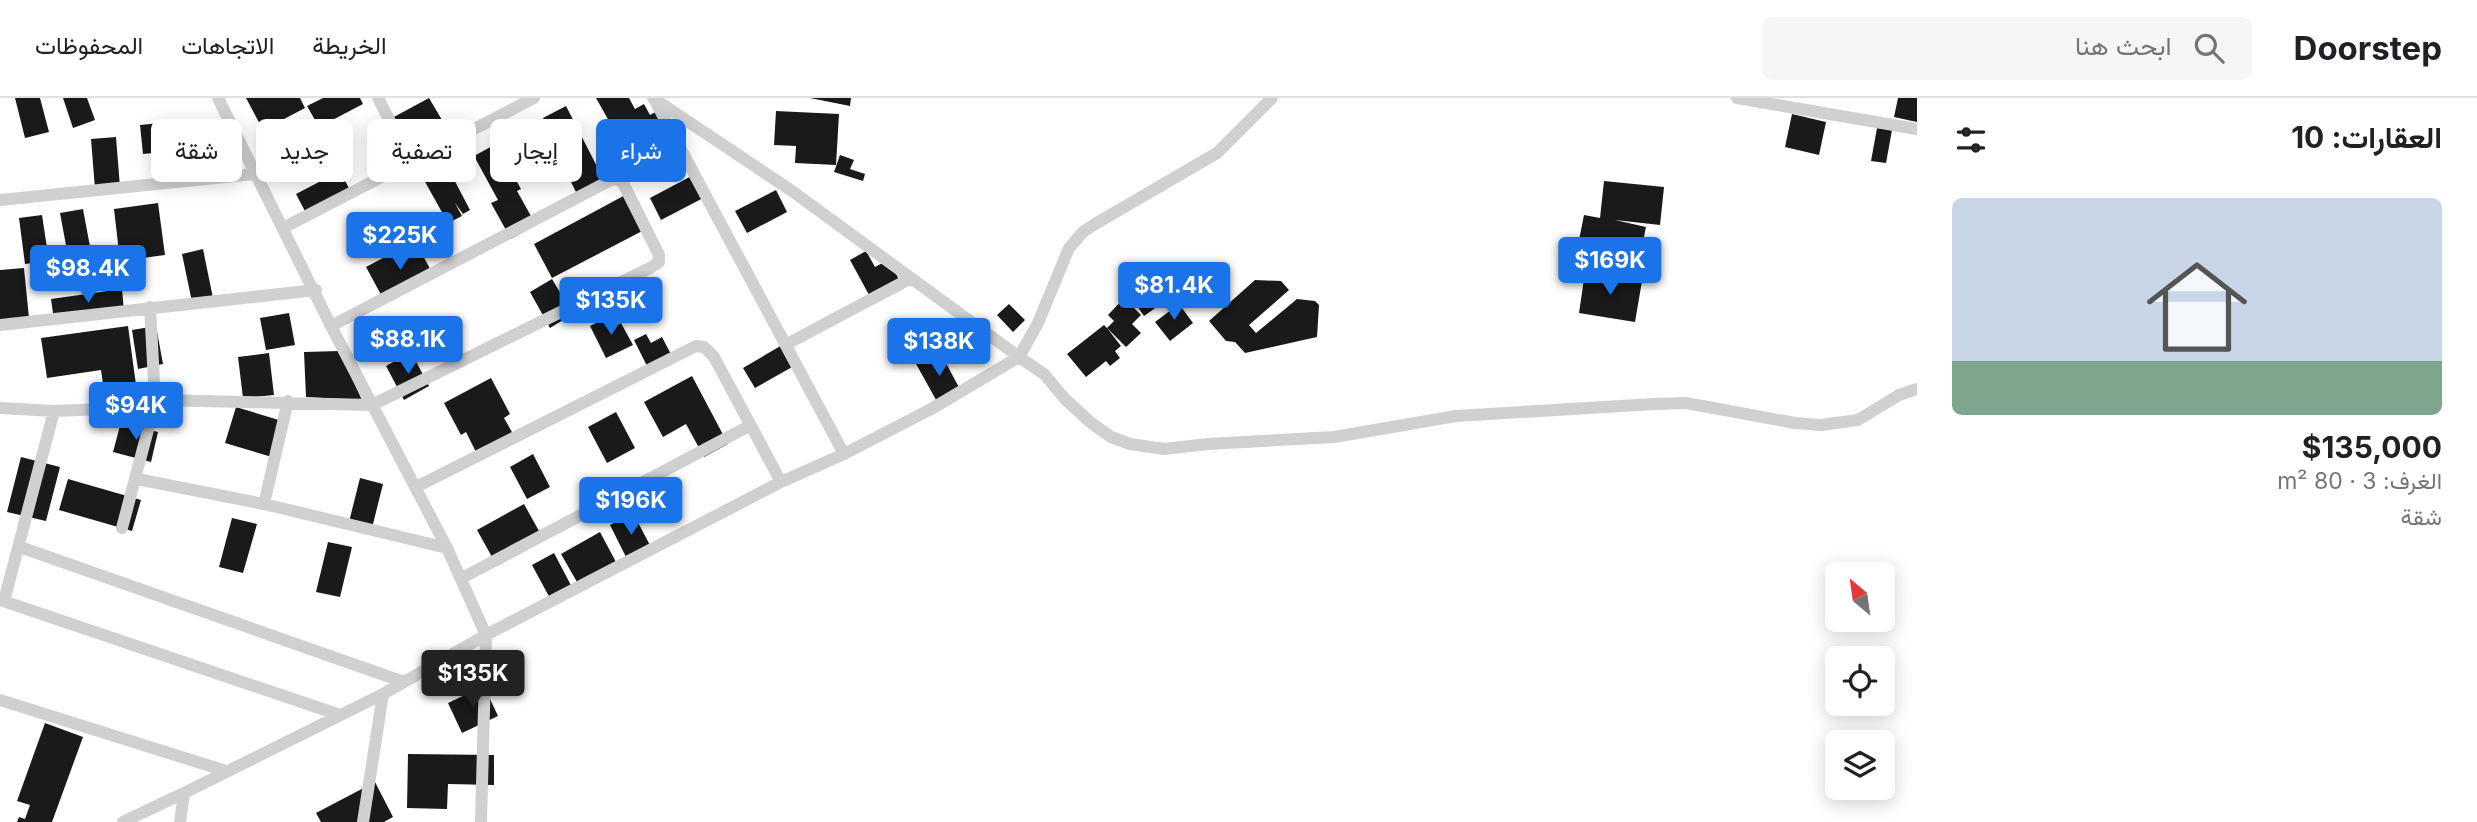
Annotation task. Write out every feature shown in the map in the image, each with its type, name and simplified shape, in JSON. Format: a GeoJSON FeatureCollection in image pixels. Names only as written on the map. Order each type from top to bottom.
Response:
{"type":"FeatureCollection","features":[{"type":"Feature","properties":{"kind":"street"},"geometry":{"type":"LineString","coordinates":[[218,98],[316,290],[331,326],[462,578],[486,635],[481,822]]}},
{"type":"Feature","properties":{"kind":"street"},"geometry":{"type":"LineString","coordinates":[[378,98],[389,119]]}},
{"type":"Feature","properties":{"kind":"street"},"geometry":{"type":"LineString","coordinates":[[476,127],[534,98]]}},
{"type":"Feature","properties":{"kind":"street"},"geometry":{"type":"LineString","coordinates":[[653,98],[792,191],[1035,367],[1081,414],[1111,437],[1130,444],[1164,449],[1334,436],[1456,416],[1686,403],[1795,423],[1821,425],[1858,419],[1899,395],[1917,388]]}},
{"type":"Feature","properties":{"kind":"street"},"geometry":{"type":"LineString","coordinates":[[653,98],[844,454]]}},
{"type":"Feature","properties":{"kind":"street"},"geometry":{"type":"LineString","coordinates":[[123,822],[383,694],[486,635],[781,482],[844,454],[933,408],[1019,357],[1038,323],[1074,240],[1095,224],[1217,153],[1272,98]]}},
{"type":"Feature","properties":{"kind":"street"},"geometry":{"type":"LineString","coordinates":[[1737,98],[1917,129]]}},
{"type":"Feature","properties":{"kind":"street"},"geometry":{"type":"LineString","coordinates":[[0,200],[255,174]]}},
{"type":"Feature","properties":{"kind":"street"},"geometry":{"type":"LineString","coordinates":[[0,408],[54,411],[155,403],[288,401],[372,405],[657,264],[659,252],[623,183],[617,179],[611,180],[331,326]]}},
{"type":"Feature","properties":{"kind":"street"},"geometry":{"type":"LineString","coordinates":[[283,228],[369,182]]}},
{"type":"Feature","properties":{"kind":"street"},"geometry":{"type":"LineString","coordinates":[[787,344],[911,278]]}},
{"type":"Feature","properties":{"kind":"street"},"geometry":{"type":"LineString","coordinates":[[0,325],[316,290]]}},
{"type":"Feature","properties":{"kind":"street"},"geometry":{"type":"LineString","coordinates":[[122,528],[155,403],[149,307]]}},
{"type":"Feature","properties":{"kind":"street"},"geometry":{"type":"LineString","coordinates":[[416,487],[696,346],[704,347],[714,357],[781,482]]}},
{"type":"Feature","properties":{"kind":"street"},"geometry":{"type":"LineString","coordinates":[[264,504],[288,401]]}},
{"type":"Feature","properties":{"kind":"street"},"geometry":{"type":"LineString","coordinates":[[54,411],[20,547],[2,600],[340,715]]}},
{"type":"Feature","properties":{"kind":"street"},"geometry":{"type":"LineString","coordinates":[[462,578],[750,426]]}},
{"type":"Feature","properties":{"kind":"street"},"geometry":{"type":"LineString","coordinates":[[137,479],[264,504],[447,548]]}},
{"type":"Feature","properties":{"kind":"street"},"geometry":{"type":"LineString","coordinates":[[20,547],[404,682]]}},
{"type":"Feature","properties":{"kind":"street"},"geometry":{"type":"LineString","coordinates":[[363,822],[383,694]]}},
{"type":"Feature","properties":{"kind":"street"},"geometry":{"type":"LineString","coordinates":[[0,701],[226,771]]}},
{"type":"Feature","properties":{"kind":"street"},"geometry":{"type":"LineString","coordinates":[[180,822],[184,793]]}},
{"type":"Feature","properties":{"kind":"building"},"geometry":{"type":"Polygon","coordinates":[[[15,98],[40,98],[49,132],[25,138],[15,98]]]}},
{"type":"Feature","properties":{"kind":"building"},"geometry":{"type":"Polygon","coordinates":[[[63,98],[87,98],[95,120],[73,128],[63,98]]]}},
{"type":"Feature","properties":{"kind":"building"},"geometry":{"type":"Polygon","coordinates":[[[246,98],[300,98],[305,108],[284,119],[257,119],[246,98]]]}},
{"type":"Feature","properties":{"kind":"building"},"geometry":{"type":"Polygon","coordinates":[[[323,98],[360,98],[363,104],[334,119],[314,119],[307,106],[323,98]]]}},
{"type":"Feature","properties":{"kind":"building"},"geometry":{"type":"Polygon","coordinates":[[[429,98],[441,119],[392,119],[429,98]]]}},
{"type":"Feature","properties":{"kind":"building"},"geometry":{"type":"Polygon","coordinates":[[[596,98],[629,98],[635,109],[644,104],[650,115],[661,109],[666,119],[608,119],[596,98]]]}},
{"type":"Feature","properties":{"kind":"building"},"geometry":{"type":"Polygon","coordinates":[[[810,98],[851,98],[850,106],[810,98]]]}},
{"type":"Feature","properties":{"kind":"building"},"geometry":{"type":"Polygon","coordinates":[[[1898,98],[1917,98],[1917,122],[1894,117],[1898,98]]]}},
{"type":"Feature","properties":{"kind":"building"},"geometry":{"type":"Polygon","coordinates":[[[566,106],[573,119],[544,119],[566,106]]]}},
{"type":"Feature","properties":{"kind":"building"},"geometry":{"type":"Polygon","coordinates":[[[776,111],[839,114],[836,165],[795,163],[796,146],[774,145],[776,111]]]}},
{"type":"Feature","properties":{"kind":"building"},"geometry":{"type":"Polygon","coordinates":[[[1792,114],[1826,122],[1819,155],[1785,147],[1792,114]]]}},
{"type":"Feature","properties":{"kind":"building"},"geometry":{"type":"Polygon","coordinates":[[[151,124],[151,153],[143,154],[140,125],[151,124]]]}},
{"type":"Feature","properties":{"kind":"building"},"geometry":{"type":"Polygon","coordinates":[[[1877,128],[1892,130],[1886,163],[1871,161],[1877,128]]]}},
{"type":"Feature","properties":{"kind":"building"},"geometry":{"type":"Polygon","coordinates":[[[116,137],[120,187],[95,189],[91,139],[116,137]]]}},
{"type":"Feature","properties":{"kind":"building"},"geometry":{"type":"Polygon","coordinates":[[[582,137],[596,164],[596,182],[606,184],[579,198],[571,182],[582,182],[582,137]]]}},
{"type":"Feature","properties":{"kind":"building"},"geometry":{"type":"Polygon","coordinates":[[[490,147],[490,182],[517,182],[521,189],[517,191],[536,225],[511,239],[491,203],[498,200],[476,155],[490,147]]]}},
{"type":"Feature","properties":{"kind":"building"},"geometry":{"type":"Polygon","coordinates":[[[840,155],[854,160],[850,169],[865,174],[863,181],[834,172],[840,155]]]}},
{"type":"Feature","properties":{"kind":"building"},"geometry":{"type":"Polygon","coordinates":[[[697,173],[709,195],[661,220],[650,198],[680,182],[686,182],[686,179],[697,173]]]}},
{"type":"Feature","properties":{"kind":"building"},"geometry":{"type":"Polygon","coordinates":[[[1604,181],[1664,187],[1660,225],[1615,220],[1646,227],[1638,266],[1576,255],[1584,215],[1600,218],[1604,181]]]}},
{"type":"Feature","properties":{"kind":"building"},"geometry":{"type":"Polygon","coordinates":[[[190,182],[215,182],[190,185],[190,182]]]}},
{"type":"Feature","properties":{"kind":"building"},"geometry":{"type":"Polygon","coordinates":[[[319,182],[346,182],[352,194],[308,217],[296,194],[319,182]]]}},
{"type":"Feature","properties":{"kind":"building"},"geometry":{"type":"Polygon","coordinates":[[[425,182],[455,182],[470,210],[463,214],[455,203],[462,216],[448,223],[425,182]]]}},
{"type":"Feature","properties":{"kind":"building"},"geometry":{"type":"Polygon","coordinates":[[[776,190],[787,212],[747,233],[735,211],[776,190]]]}},
{"type":"Feature","properties":{"kind":"building"},"geometry":{"type":"Polygon","coordinates":[[[629,193],[648,228],[552,278],[534,244],[629,193]]]}},
{"type":"Feature","properties":{"kind":"building"},"geometry":{"type":"Polygon","coordinates":[[[158,203],[165,255],[120,261],[114,209],[158,203]]]}},
{"type":"Feature","properties":{"kind":"building"},"geometry":{"type":"Polygon","coordinates":[[[83,209],[91,252],[68,256],[60,213],[83,209]]]}},
{"type":"Feature","properties":{"kind":"building"},"geometry":{"type":"Polygon","coordinates":[[[42,215],[49,261],[25,264],[19,218],[42,215]]]}},
{"type":"Feature","properties":{"kind":"building"},"geometry":{"type":"Polygon","coordinates":[[[415,241],[434,276],[385,302],[366,267],[415,241]]]}},
{"type":"Feature","properties":{"kind":"building"},"geometry":{"type":"Polygon","coordinates":[[[203,249],[213,298],[192,302],[182,254],[203,249]]]}},
{"type":"Feature","properties":{"kind":"building"},"geometry":{"type":"Polygon","coordinates":[[[866,251],[875,267],[888,260],[904,288],[874,304],[850,260],[866,251]]]}},
{"type":"Feature","properties":{"kind":"building"},"geometry":{"type":"Polygon","coordinates":[[[109,260],[112,283],[50,290],[49,276],[57,275],[56,266],[109,260]]]}},
{"type":"Feature","properties":{"kind":"building"},"geometry":{"type":"Polygon","coordinates":[[[24,268],[29,318],[0,321],[0,270],[24,268]]]}},
{"type":"Feature","properties":{"kind":"building"},"geometry":{"type":"Polygon","coordinates":[[[1585,272],[1642,281],[1635,322],[1579,313],[1585,272]]]}},
{"type":"Feature","properties":{"kind":"building"},"geometry":{"type":"Polygon","coordinates":[[[1152,276],[1168,299],[1144,316],[1128,293],[1152,276]]]}},
{"type":"Feature","properties":{"kind":"building"},"geometry":{"type":"Polygon","coordinates":[[[552,279],[573,314],[550,328],[530,292],[552,279]]]}},
{"type":"Feature","properties":{"kind":"building"},"geometry":{"type":"Polygon","coordinates":[[[1255,280],[1281,281],[1289,290],[1249,325],[1256,333],[1297,299],[1315,301],[1319,305],[1317,337],[1245,353],[1235,342],[1226,341],[1209,321],[1255,280]]]}},
{"type":"Feature","properties":{"kind":"building"},"geometry":{"type":"Polygon","coordinates":[[[122,289],[124,311],[54,320],[51,299],[122,289]]]}},
{"type":"Feature","properties":{"kind":"building"},"geometry":{"type":"Polygon","coordinates":[[[1124,298],[1141,315],[1132,324],[1141,333],[1126,347],[1107,328],[1114,321],[1108,315],[1124,298]]]}},
{"type":"Feature","properties":{"kind":"building"},"geometry":{"type":"Polygon","coordinates":[[[1009,304],[1025,320],[1013,332],[997,315],[1009,304]]]}},
{"type":"Feature","properties":{"kind":"building"},"geometry":{"type":"Polygon","coordinates":[[[1179,304],[1193,323],[1170,341],[1155,322],[1179,304]]]}},
{"type":"Feature","properties":{"kind":"building"},"geometry":{"type":"Polygon","coordinates":[[[289,313],[295,345],[266,350],[260,318],[289,313]]]}},
{"type":"Feature","properties":{"kind":"building"},"geometry":{"type":"Polygon","coordinates":[[[609,316],[614,327],[621,323],[633,345],[606,358],[590,326],[609,316]]]}},
{"type":"Feature","properties":{"kind":"building"},"geometry":{"type":"Polygon","coordinates":[[[1104,325],[1121,346],[1115,351],[1120,358],[1110,366],[1106,361],[1086,377],[1067,354],[1104,325]]]}},
{"type":"Feature","properties":{"kind":"building"},"geometry":{"type":"Polygon","coordinates":[[[128,326],[139,407],[107,411],[101,370],[47,378],[41,338],[128,326]]]}},
{"type":"Feature","properties":{"kind":"building"},"geometry":{"type":"Polygon","coordinates":[[[156,326],[163,364],[138,369],[132,330],[156,326]]]}},
{"type":"Feature","properties":{"kind":"building"},"geometry":{"type":"Polygon","coordinates":[[[646,334],[651,343],[662,337],[674,360],[650,372],[634,340],[646,334]]]}},
{"type":"Feature","properties":{"kind":"building"},"geometry":{"type":"Polygon","coordinates":[[[789,341],[801,362],[755,388],[743,368],[789,341]]]}},
{"type":"Feature","properties":{"kind":"building"},"geometry":{"type":"Polygon","coordinates":[[[939,350],[963,395],[940,407],[915,362],[939,350]]]}},
{"type":"Feature","properties":{"kind":"building"},"geometry":{"type":"Polygon","coordinates":[[[339,351],[362,400],[306,397],[304,352],[339,351]]]}},
{"type":"Feature","properties":{"kind":"building"},"geometry":{"type":"Polygon","coordinates":[[[411,352],[429,386],[404,400],[386,366],[411,352]]]}},
{"type":"Feature","properties":{"kind":"building"},"geometry":{"type":"Polygon","coordinates":[[[269,353],[274,395],[243,398],[238,357],[269,353]]]}},
{"type":"Feature","properties":{"kind":"building"},"geometry":{"type":"Polygon","coordinates":[[[692,376],[728,444],[704,457],[686,424],[663,437],[644,402],[692,376]]]}},
{"type":"Feature","properties":{"kind":"building"},"geometry":{"type":"Polygon","coordinates":[[[491,378],[510,414],[504,418],[517,441],[480,460],[466,432],[461,435],[444,403],[491,378]]]}},
{"type":"Feature","properties":{"kind":"building"},"geometry":{"type":"Polygon","coordinates":[[[236,407],[282,421],[272,457],[225,443],[236,407]]]}},
{"type":"Feature","properties":{"kind":"building"},"geometry":{"type":"Polygon","coordinates":[[[616,412],[635,448],[607,463],[588,427],[616,412]]]}},
{"type":"Feature","properties":{"kind":"building"},"geometry":{"type":"Polygon","coordinates":[[[121,422],[158,432],[151,462],[113,452],[121,422]]]}},
{"type":"Feature","properties":{"kind":"building"},"geometry":{"type":"Polygon","coordinates":[[[533,454],[550,487],[527,499],[510,467],[533,454]]]}},
{"type":"Feature","properties":{"kind":"building"},"geometry":{"type":"Polygon","coordinates":[[[21,457],[60,467],[46,521],[7,512],[21,457]]]}},
{"type":"Feature","properties":{"kind":"building"},"geometry":{"type":"Polygon","coordinates":[[[360,478],[383,484],[372,528],[349,522],[360,478]]]}},
{"type":"Feature","properties":{"kind":"building"},"geometry":{"type":"Polygon","coordinates":[[[68,479],[141,500],[132,531],[59,510],[68,479]]]}},
{"type":"Feature","properties":{"kind":"building"},"geometry":{"type":"Polygon","coordinates":[[[524,504],[544,540],[497,566],[477,530],[524,504]]]}},
{"type":"Feature","properties":{"kind":"building"},"geometry":{"type":"Polygon","coordinates":[[[633,513],[652,549],[628,561],[610,525],[633,513]]]}},
{"type":"Feature","properties":{"kind":"building"},"geometry":{"type":"Polygon","coordinates":[[[232,518],[257,524],[243,573],[219,567],[232,518]]]}},
{"type":"Feature","properties":{"kind":"building"},"geometry":{"type":"Polygon","coordinates":[[[600,532],[616,562],[581,589],[561,554],[600,532]]]}},
{"type":"Feature","properties":{"kind":"building"},"geometry":{"type":"Polygon","coordinates":[[[328,542],[352,547],[340,597],[316,592],[328,542]]]}},
{"type":"Feature","properties":{"kind":"building"},"geometry":{"type":"Polygon","coordinates":[[[554,553],[574,591],[552,602],[532,565],[554,553]]]}},
{"type":"Feature","properties":{"kind":"building"},"geometry":{"type":"Polygon","coordinates":[[[484,686],[498,716],[462,733],[448,703],[484,686]]]}},
{"type":"Feature","properties":{"kind":"building"},"geometry":{"type":"Polygon","coordinates":[[[45,723],[83,737],[52,822],[17,822],[19,817],[25,819],[30,805],[17,801],[45,723]]]}},
{"type":"Feature","properties":{"kind":"building"},"geometry":{"type":"Polygon","coordinates":[[[408,754],[494,755],[494,785],[448,784],[447,809],[407,808],[408,754]]]}},
{"type":"Feature","properties":{"kind":"building"},"geometry":{"type":"Polygon","coordinates":[[[375,782],[393,817],[384,822],[321,822],[316,813],[375,782]]]}}]}
